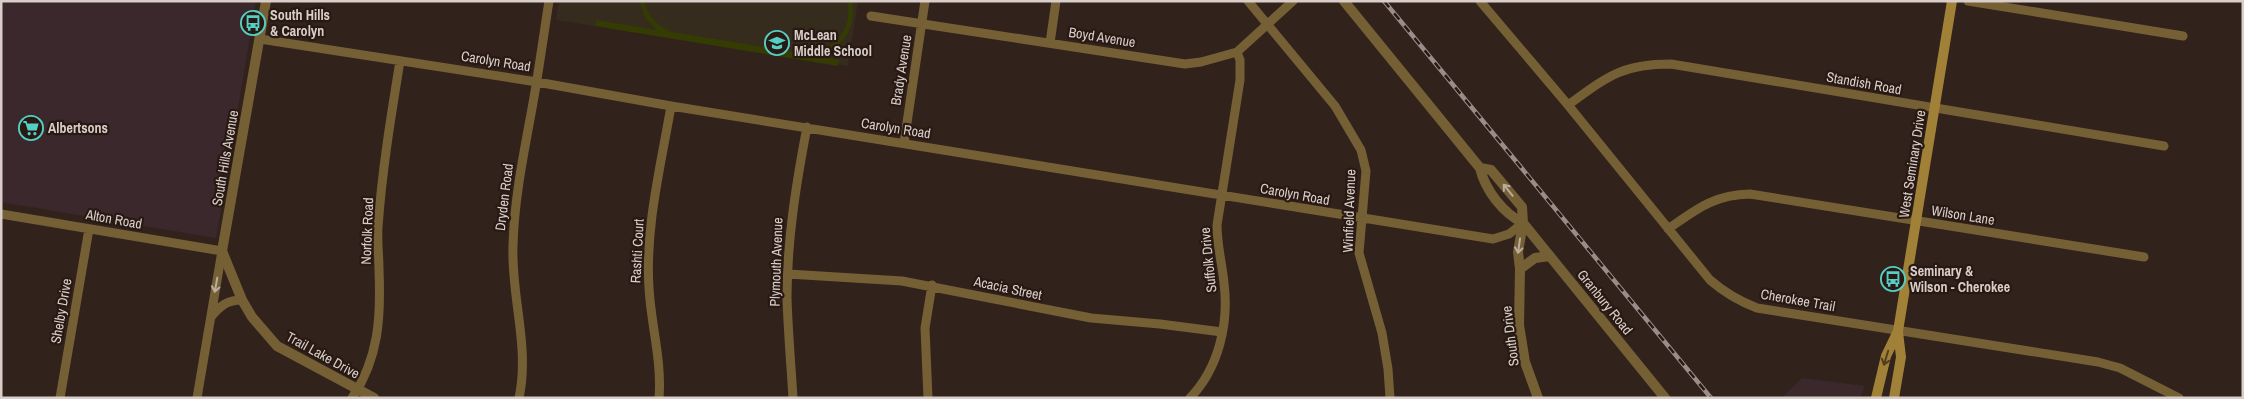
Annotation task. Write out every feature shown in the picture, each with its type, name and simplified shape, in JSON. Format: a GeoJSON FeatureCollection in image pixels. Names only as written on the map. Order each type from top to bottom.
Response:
{"type":"FeatureCollection","features":[{"type":"Feature","properties":{"kind":"main road","name":"West Seminary Drive"},"geometry":{"type":"LineString","coordinates":[[1894,398],[1901,356],[1898,331],[1952,1]]}},
{"type":"Feature","properties":{"kind":"main road","name":"West Seminary Drive"},"geometry":{"type":"LineString","coordinates":[[1876,398],[1886,356],[1898,331]]}},
{"type":"Feature","properties":{"kind":"main road"},"geometry":{"type":"LineString","coordinates":[[1898,376],[1899,398]]}},
{"type":"Feature","properties":{"kind":"street","name":"South Hills Avenue"},"geometry":{"type":"LineString","coordinates":[[197,398],[266,1]]}},
{"type":"Feature","properties":{"kind":"street","name":"Dryden Road"},"geometry":{"type":"LineString","coordinates":[[519,398],[522,372],[522,341],[512,247],[520,174],[537,82],[549,1]]}},
{"type":"Feature","properties":{"kind":"street","name":"Brady Avenue"},"geometry":{"type":"LineString","coordinates":[[904,143],[925,1]]}},
{"type":"Feature","properties":{"kind":"street"},"geometry":{"type":"LineString","coordinates":[[1050,43],[1056,1]]}},
{"type":"Feature","properties":{"kind":"street","name":"Winfield Avenue"},"geometry":{"type":"LineString","coordinates":[[1248,1],[1335,106],[1361,150],[1366,171],[1359,254],[1382,333],[1388,369],[1390,398]]}},
{"type":"Feature","properties":{"kind":"street"},"geometry":{"type":"LineString","coordinates":[[1266,24],[1293,1]]}},
{"type":"Feature","properties":{"kind":"street","name":"Granbury Road"},"geometry":{"type":"LineString","coordinates":[[1344,1],[1480,168],[1483,182],[1509,216],[1523,223],[1665,398]]}},
{"type":"Feature","properties":{"kind":"street","name":"Cherokee Trail"},"geometry":{"type":"LineString","coordinates":[[1480,1],[1568,105],[1710,280],[1740,302],[1758,308],[2098,362],[2120,368],[2179,398]]}},
{"type":"Feature","properties":{"kind":"street"},"geometry":{"type":"LineString","coordinates":[[1968,1],[2183,36]]}},
{"type":"Feature","properties":{"kind":"street","name":"Boyd Avenue"},"geometry":{"type":"LineString","coordinates":[[871,16],[1185,64],[1201,62],[1237,52],[1266,24]]}},
{"type":"Feature","properties":{"kind":"street","name":"Carolyn Road"},"geometry":{"type":"LineString","coordinates":[[260,39],[537,82],[671,106],[1494,239],[1509,234],[1523,223]]}},
{"type":"Feature","properties":{"kind":"street","name":"Suffolk Drive"},"geometry":{"type":"LineString","coordinates":[[1190,398],[1211,370],[1222,332],[1226,300],[1217,245],[1217,225],[1240,80],[1240,60],[1237,52]]}},
{"type":"Feature","properties":{"kind":"street","name":"Norfolk Road"},"geometry":{"type":"LineString","coordinates":[[355,393],[372,359],[376,341],[379,306],[378,230],[385,162],[400,60]]}},
{"type":"Feature","properties":{"kind":"street","name":"Standish Road"},"geometry":{"type":"LineString","coordinates":[[1568,105],[1607,77],[1619,72],[1647,64],[1671,64],[2164,146]]}},
{"type":"Feature","properties":{"kind":"street","name":"Rashti Court"},"geometry":{"type":"LineString","coordinates":[[659,398],[658,357],[649,288],[649,248],[671,106]]}},
{"type":"Feature","properties":{"kind":"street","name":"Plymouth Avenue"},"geometry":{"type":"LineString","coordinates":[[793,398],[787,299],[788,274],[794,199],[806,128]]}},
{"type":"Feature","properties":{"kind":"street","name":"Granbury Road"},"geometry":{"type":"LineString","coordinates":[[1480,168],[1492,170],[1522,207],[1523,223]]}},
{"type":"Feature","properties":{"kind":"street","name":"Wilson Lane"},"geometry":{"type":"LineString","coordinates":[[1668,229],[1703,204],[1735,194],[1765,196],[1916,222],[2144,257]]}},
{"type":"Feature","properties":{"kind":"street","name":"Alton Road"},"geometry":{"type":"LineString","coordinates":[[1,214],[222,251]]}},
{"type":"Feature","properties":{"kind":"street","name":"South Drive"},"geometry":{"type":"LineString","coordinates":[[1523,223],[1518,252],[1521,334],[1525,362],[1538,398]]}},
{"type":"Feature","properties":{"kind":"street","name":"Shelby Drive"},"geometry":{"type":"LineString","coordinates":[[60,398],[89,229]]}},
{"type":"Feature","properties":{"kind":"street","name":"Trail Lake Drive"},"geometry":{"type":"LineString","coordinates":[[222,251],[242,300],[252,317],[277,346],[355,393],[374,398]]}},
{"type":"Feature","properties":{"kind":"street"},"geometry":{"type":"LineString","coordinates":[[1520,269],[1535,258],[1550,256]]}},
{"type":"Feature","properties":{"kind":"street","name":"Acacia Street"},"geometry":{"type":"LineString","coordinates":[[788,274],[870,278],[932,285],[1091,318],[1222,332]]}},
{"type":"Feature","properties":{"kind":"street"},"geometry":{"type":"LineString","coordinates":[[928,398],[925,328],[932,285]]}},
{"type":"Feature","properties":{"kind":"street"},"geometry":{"type":"LineString","coordinates":[[210,320],[219,307],[226,302],[242,300]]}},
{"type":"Feature","properties":{"kind":"shaded area"},"geometry":{"type":"Polygon","coordinates":[[[1,1],[256,1],[216,238],[1,202],[1,1]]]}},
{"type":"Feature","properties":{"kind":"shaded area","name":"McLean Middle School"},"geometry":{"type":"Polygon","coordinates":[[[559,1],[858,1],[848,66],[556,20],[559,1]]]}},
{"type":"Feature","properties":{"kind":"shaded area"},"geometry":{"type":"Polygon","coordinates":[[[1802,378],[1865,386],[1860,398],[1781,398],[1802,378]]]}},
{"type":"Feature","properties":{"kind":"green space"},"geometry":{"type":"Polygon","coordinates":[[[639,1],[644,1],[651,16],[658,24],[672,32],[806,54],[816,53],[833,44],[844,30],[847,21],[847,1],[852,1],[853,10],[850,28],[842,42],[820,57],[839,60],[838,66],[595,26],[596,20],[657,30],[646,19],[639,1]]]}},
{"type":"Feature","properties":{"kind":"railway"},"geometry":{"type":"LineString","coordinates":[[1384,1],[1711,398]]}},
{"type":"Feature","properties":{"kind":"place","name":"South Hills & Carolyn"},"geometry":{"type":"Point","coordinates":[253,23]}},
{"type":"Feature","properties":{"kind":"place","name":"McLean Middle School"},"geometry":{"type":"Point","coordinates":[777,43]}},
{"type":"Feature","properties":{"kind":"place","name":"Albertsons"},"geometry":{"type":"Point","coordinates":[31,128]}},
{"type":"Feature","properties":{"kind":"place","name":"Seminary & Wilson - Cherokee"},"geometry":{"type":"Point","coordinates":[1893,279]}}]}
